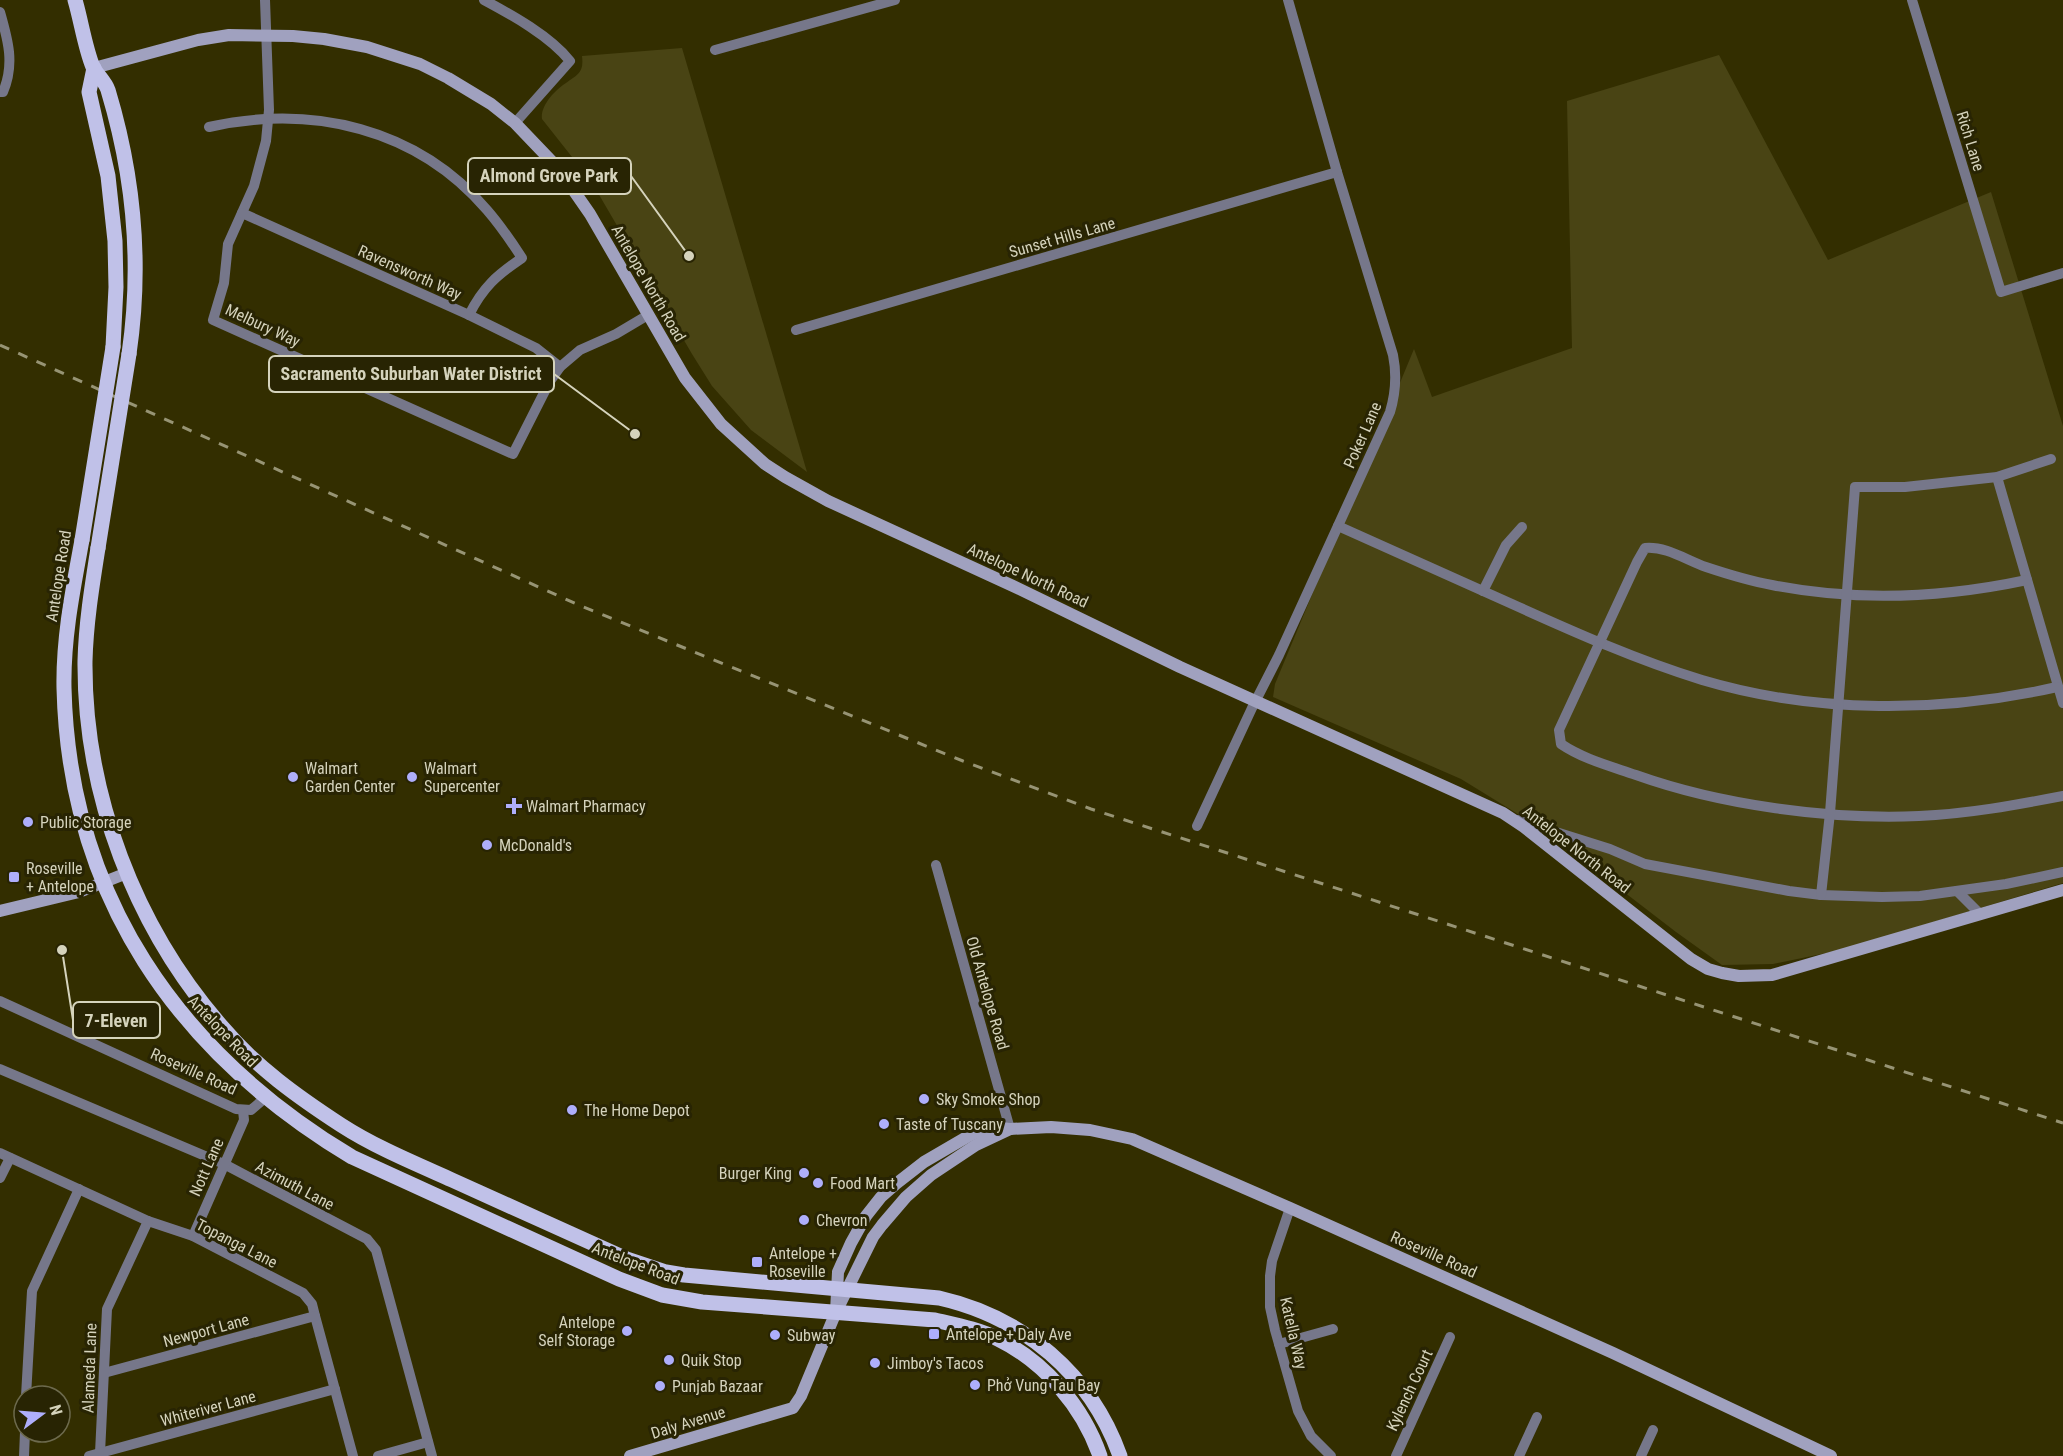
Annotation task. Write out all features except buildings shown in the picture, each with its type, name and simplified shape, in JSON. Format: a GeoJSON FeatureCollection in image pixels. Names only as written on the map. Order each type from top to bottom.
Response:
{"type":"FeatureCollection","features":[{"type":"Feature","properties":{"kind":"main road","name":"Antelope Road"},"geometry":{"type":"LineString","coordinates":[[75,0],[94,68],[107,87],[128,173],[133,212],[135,263],[129,354],[89,599],[86,634],[87,698],[92,746],[110,825],[127,873],[161,941],[191,988],[223,1029],[256,1062],[280,1083],[342,1126],[387,1150],[627,1259],[666,1272],[704,1277],[939,1298],[988,1313],[1022,1331],[1052,1354],[1080,1382],[1105,1419],[1120,1456]]}},
{"type":"Feature","properties":{"kind":"main road","name":"Antelope North Road"},"geometry":{"type":"LineString","coordinates":[[94,68],[198,40],[229,35],[293,36],[333,40],[391,53],[448,78],[491,104],[515,123],[558,168],[577,193],[685,378],[702,402],[743,445],[785,477],[828,501],[1013,586],[1180,667],[1509,817],[1560,855],[1674,948],[1708,969],[1739,976],[1772,975],[2063,890]]}},
{"type":"Feature","properties":{"kind":"main road","name":"Antelope Road"},"geometry":{"type":"LineString","coordinates":[[94,68],[89,92],[108,176],[115,241],[116,287],[113,346],[67,634],[64,688],[66,716],[73,774],[81,815],[93,855],[127,932],[171,1002],[216,1054],[265,1098],[345,1153],[619,1279],[662,1295],[702,1302],[935,1320],[999,1339],[1041,1369],[1066,1394],[1089,1429],[1100,1456]]}},
{"type":"Feature","properties":{"kind":"main road"},"geometry":{"type":"LineString","coordinates":[[0,911],[79,892],[127,873]]}},
{"type":"Feature","properties":{"kind":"main road"},"geometry":{"type":"LineString","coordinates":[[265,1098],[277,1094],[328,1127],[342,1126]]}},
{"type":"Feature","properties":{"kind":"main road","name":"Roseville Road"},"geometry":{"type":"LineString","coordinates":[[842,1289],[837,1272],[866,1216],[897,1183],[932,1156],[972,1134],[992,1127],[1090,1130],[1132,1139],[1290,1208],[1583,1339],[1831,1456]]}},
{"type":"Feature","properties":{"kind":"main road","name":"Roseville Road"},"geometry":{"type":"LineString","coordinates":[[836,1312],[842,1289],[873,1237],[906,1197],[919,1184],[945,1165],[976,1145],[1010,1129]]}},
{"type":"Feature","properties":{"kind":"main road"},"geometry":{"type":"LineString","coordinates":[[345,1153],[364,1148],[418,1174],[433,1171]]}},
{"type":"Feature","properties":{"kind":"main road"},"geometry":{"type":"LineString","coordinates":[[434,1195],[439,1188],[448,1187],[498,1209],[513,1207]]}},
{"type":"Feature","properties":{"kind":"main road","name":"Daly Avenue"},"geometry":{"type":"LineString","coordinates":[[630,1456],[793,1408],[801,1396],[836,1312]]}},
{"type":"Feature","properties":{"kind":"street","name":"Melbury Way"},"geometry":{"type":"LineString","coordinates":[[265,0],[268,118],[266,141],[261,168],[228,244],[224,283],[213,320],[513,454],[550,381],[560,367],[580,350],[616,334],[648,315]]}},
{"type":"Feature","properties":{"kind":"street"},"geometry":{"type":"LineString","coordinates":[[484,0],[540,35],[562,51],[570,61],[515,123]]}},
{"type":"Feature","properties":{"kind":"street"},"geometry":{"type":"LineString","coordinates":[[715,50],[895,0]]}},
{"type":"Feature","properties":{"kind":"street","name":"Poker Lane"},"geometry":{"type":"LineString","coordinates":[[1197,826],[1279,655],[1390,412],[1396,387],[1393,355],[1288,0]]}},
{"type":"Feature","properties":{"kind":"street","name":"Rich Lane"},"geometry":{"type":"LineString","coordinates":[[1912,0],[2001,292],[2063,273]]}},
{"type":"Feature","properties":{"kind":"street"},"geometry":{"type":"LineString","coordinates":[[0,12],[10,54],[8,77],[1,92]]}},
{"type":"Feature","properties":{"kind":"street"},"geometry":{"type":"LineString","coordinates":[[209,127],[268,118],[310,119],[338,123],[384,137],[427,159],[469,192],[504,231],[522,258],[487,285],[469,315]]}},
{"type":"Feature","properties":{"kind":"street","name":"Sunset Hills Lane"},"geometry":{"type":"LineString","coordinates":[[796,330],[1337,172]]}},
{"type":"Feature","properties":{"kind":"street","name":"Ravensworth Way"},"geometry":{"type":"LineString","coordinates":[[242,213],[469,315],[536,348],[560,367]]}},
{"type":"Feature","properties":{"kind":"street"},"geometry":{"type":"LineString","coordinates":[[1821,896],[1830,813],[1855,487],[1905,487],[1997,477],[2051,459]]}},
{"type":"Feature","properties":{"kind":"street"},"geometry":{"type":"LineString","coordinates":[[1997,477],[2063,703]]}},
{"type":"Feature","properties":{"kind":"street"},"geometry":{"type":"LineString","coordinates":[[1338,526],[1600,644],[1703,680],[1752,692],[1838,705],[1918,706],[2001,698],[2057,687]]}},
{"type":"Feature","properties":{"kind":"street"},"geometry":{"type":"LineString","coordinates":[[1483,591],[1506,544],[1522,527]]}},
{"type":"Feature","properties":{"kind":"street"},"geometry":{"type":"LineString","coordinates":[[2027,580],[1983,590],[1918,596],[1846,595],[1771,585],[1705,567],[1657,547],[1645,548],[1559,730],[1561,744],[1575,754],[1672,786],[1741,802],[1792,810],[1880,817],[1920,816],[2014,805],[2063,796]]}},
{"type":"Feature","properties":{"kind":"street"},"geometry":{"type":"LineString","coordinates":[[1509,817],[1610,849],[1645,864],[1821,896],[1920,896],[2006,884],[2063,872]]}},
{"type":"Feature","properties":{"kind":"street","name":"Old Antelope Road"},"geometry":{"type":"LineString","coordinates":[[936,865],[1010,1129]]}},
{"type":"Feature","properties":{"kind":"street"},"geometry":{"type":"LineString","coordinates":[[1957,891],[1980,914]]}},
{"type":"Feature","properties":{"kind":"street","name":"Roseville Road"},"geometry":{"type":"LineString","coordinates":[[0,1001],[236,1109],[243,1110]]}},
{"type":"Feature","properties":{"kind":"street","name":"Azimuth Lane"},"geometry":{"type":"LineString","coordinates":[[0,1069],[224,1164],[372,1243],[376,1250],[432,1456]]}},
{"type":"Feature","properties":{"kind":"street"},"geometry":{"type":"LineString","coordinates":[[243,1110],[251,1110],[265,1098]]}},
{"type":"Feature","properties":{"kind":"street","name":"Nott Lane"},"geometry":{"type":"LineString","coordinates":[[193,1236],[244,1120],[243,1110]]}},
{"type":"Feature","properties":{"kind":"street"},"geometry":{"type":"LineString","coordinates":[[0,1178],[5,1155]]}},
{"type":"Feature","properties":{"kind":"street","name":"Topanga Lane"},"geometry":{"type":"LineString","coordinates":[[5,1155],[148,1221],[193,1236],[303,1293],[312,1304],[353,1456]]}},
{"type":"Feature","properties":{"kind":"street"},"geometry":{"type":"LineString","coordinates":[[27,1384],[32,1291],[79,1190]]}},
{"type":"Feature","properties":{"kind":"street","name":"Katella Way"},"geometry":{"type":"LineString","coordinates":[[1290,1208],[1276,1245],[1270,1276],[1270,1306],[1298,1411],[1304,1424],[1320,1446],[1331,1456]]}},
{"type":"Feature","properties":{"kind":"street","name":"Alameda Lane"},"geometry":{"type":"LineString","coordinates":[[100,1453],[107,1309],[148,1221]]}},
{"type":"Feature","properties":{"kind":"street","name":"Newport Lane"},"geometry":{"type":"LineString","coordinates":[[104,1373],[315,1316]]}},
{"type":"Feature","properties":{"kind":"street"},"geometry":{"type":"LineString","coordinates":[[1279,1344],[1333,1329]]}},
{"type":"Feature","properties":{"kind":"street","name":"Kylench Court"},"geometry":{"type":"LineString","coordinates":[[1396,1456],[1450,1337]]}},
{"type":"Feature","properties":{"kind":"street","name":"Whiteriver Lane"},"geometry":{"type":"LineString","coordinates":[[89,1456],[335,1389]]}},
{"type":"Feature","properties":{"kind":"street"},"geometry":{"type":"LineString","coordinates":[[1519,1456],[1537,1417]]}},
{"type":"Feature","properties":{"kind":"street"},"geometry":{"type":"LineString","coordinates":[[1641,1456],[1653,1430]]}},
{"type":"Feature","properties":{"kind":"street"},"geometry":{"type":"LineString","coordinates":[[378,1456],[428,1442]]}},
{"type":"Feature","properties":{"kind":"shaded area"},"geometry":{"type":"Polygon","coordinates":[[[682,48],[807,472],[751,430],[712,386],[591,181],[542,119],[543,109],[549,99],[579,72],[582,66],[582,56],[682,48]]]}},
{"type":"Feature","properties":{"kind":"shaded area"},"geometry":{"type":"Polygon","coordinates":[[[1719,55],[1828,260],[1991,192],[2063,426],[2063,883],[1841,950],[1773,964],[1722,965],[1542,829],[1461,779],[1273,697],[1275,684],[1414,349],[1432,397],[1572,348],[1567,101],[1719,55]]]}},
{"type":"Feature","properties":{"kind":"railway"},"geometry":{"type":"LineString","coordinates":[[0,345],[581,606],[963,761],[1091,809],[2063,1123]]}},
{"type":"Feature","properties":{"kind":"place","name":"Almond Grove Park"},"geometry":{"type":"Point","coordinates":[689,256]}},
{"type":"Feature","properties":{"kind":"place","name":"Sacramento Suburban Water District"},"geometry":{"type":"Point","coordinates":[635,434]}},
{"type":"Feature","properties":{"kind":"place","name":"Walmart Garden Center"},"geometry":{"type":"Point","coordinates":[293,777]}},
{"type":"Feature","properties":{"kind":"place","name":"Walmart Supercenter"},"geometry":{"type":"Point","coordinates":[412,777]}},
{"type":"Feature","properties":{"kind":"place","name":"Walmart Pharmacy"},"geometry":{"type":"Point","coordinates":[514,806]}},
{"type":"Feature","properties":{"kind":"place","name":"Public Storage"},"geometry":{"type":"Point","coordinates":[28,822]}},
{"type":"Feature","properties":{"kind":"place","name":"McDonald's"},"geometry":{"type":"Point","coordinates":[487,845]}},
{"type":"Feature","properties":{"kind":"place","name":"Roseville + Antelope"},"geometry":{"type":"Point","coordinates":[14,877]}},
{"type":"Feature","properties":{"kind":"place","name":"7-Eleven"},"geometry":{"type":"Point","coordinates":[62,950]}},
{"type":"Feature","properties":{"kind":"place","name":"Sky Smoke Shop"},"geometry":{"type":"Point","coordinates":[924,1099]}},
{"type":"Feature","properties":{"kind":"place","name":"The Home Depot"},"geometry":{"type":"Point","coordinates":[572,1110]}},
{"type":"Feature","properties":{"kind":"place","name":"Taste of Tuscany"},"geometry":{"type":"Point","coordinates":[884,1124]}},
{"type":"Feature","properties":{"kind":"place","name":"Burger King"},"geometry":{"type":"Point","coordinates":[804,1173]}},
{"type":"Feature","properties":{"kind":"place","name":"Food Mart"},"geometry":{"type":"Point","coordinates":[818,1183]}},
{"type":"Feature","properties":{"kind":"place","name":"Chevron"},"geometry":{"type":"Point","coordinates":[804,1220]}},
{"type":"Feature","properties":{"kind":"place","name":"Antelope + Roseville"},"geometry":{"type":"Point","coordinates":[757,1262]}},
{"type":"Feature","properties":{"kind":"place","name":"Antelope Self Storage"},"geometry":{"type":"Point","coordinates":[627,1331]}},
{"type":"Feature","properties":{"kind":"place","name":"Antelope + Daly Ave"},"geometry":{"type":"Point","coordinates":[934,1334]}},
{"type":"Feature","properties":{"kind":"place","name":"Subway"},"geometry":{"type":"Point","coordinates":[775,1335]}},
{"type":"Feature","properties":{"kind":"place","name":"Quik Stop"},"geometry":{"type":"Point","coordinates":[669,1360]}},
{"type":"Feature","properties":{"kind":"place","name":"Jimboy's Tacos"},"geometry":{"type":"Point","coordinates":[875,1363]}},
{"type":"Feature","properties":{"kind":"place","name":"Phở Vung Tau Bay"},"geometry":{"type":"Point","coordinates":[975,1385]}},
{"type":"Feature","properties":{"kind":"place","name":"Punjab Bazaar"},"geometry":{"type":"Point","coordinates":[660,1386]}}]}
